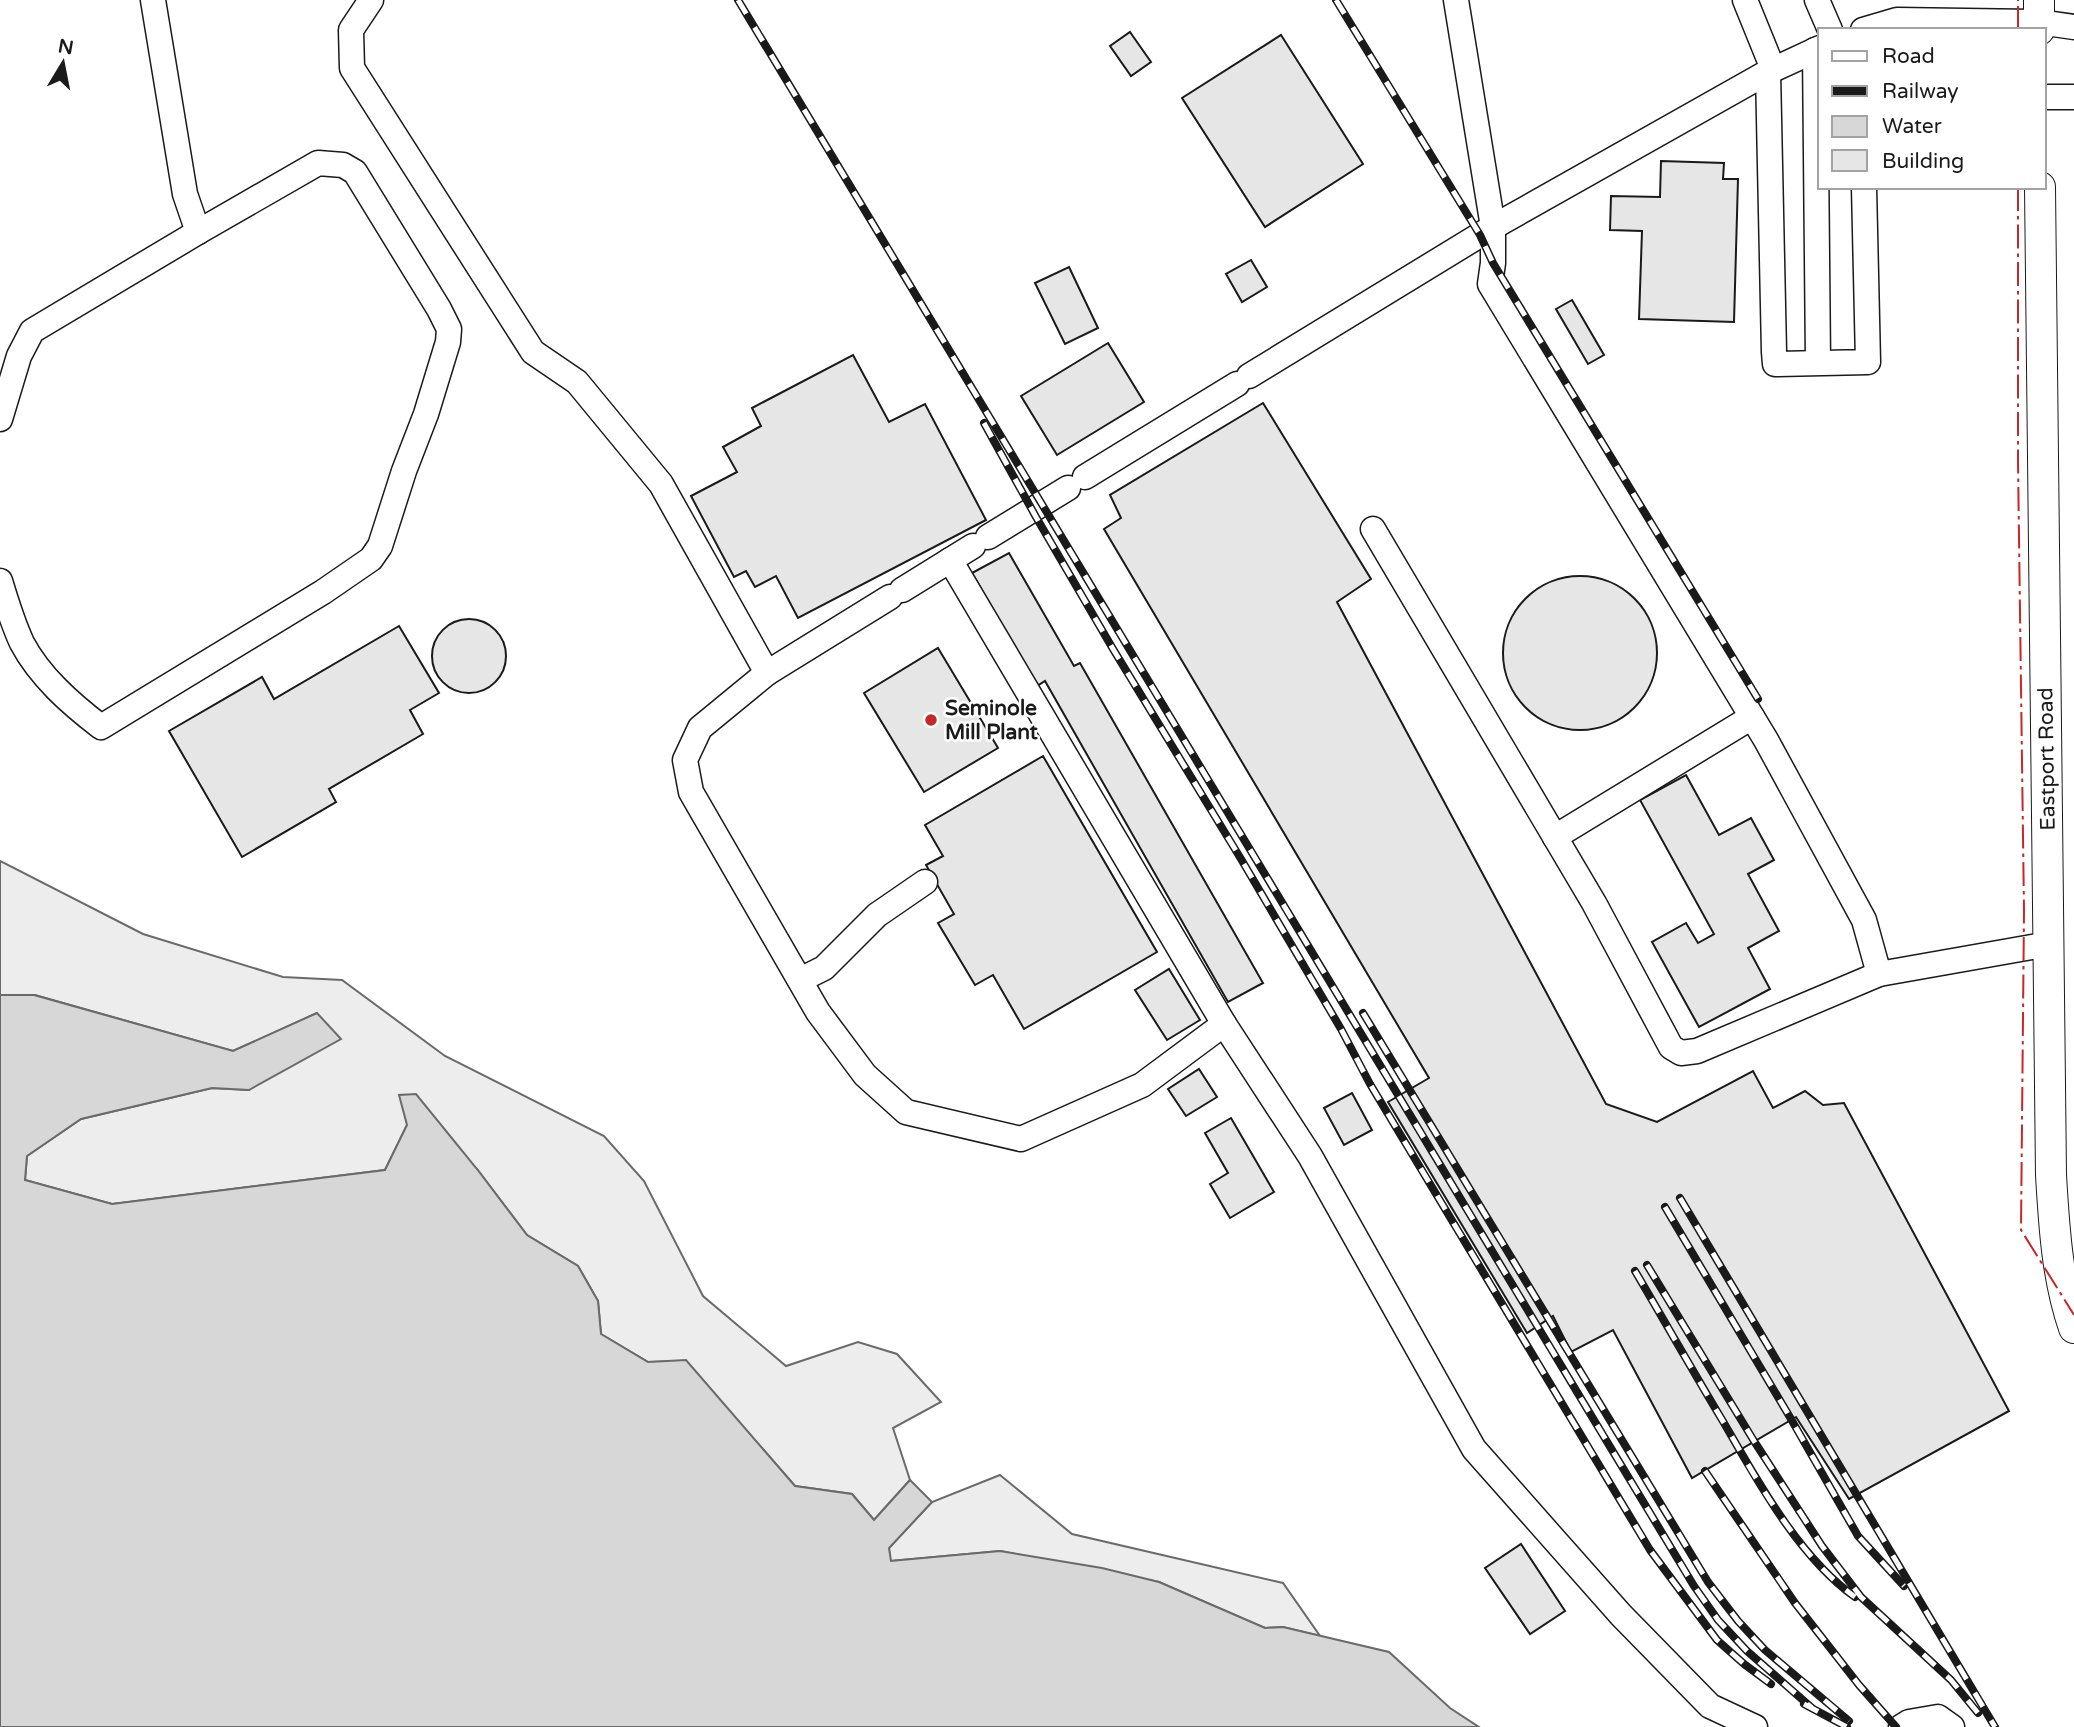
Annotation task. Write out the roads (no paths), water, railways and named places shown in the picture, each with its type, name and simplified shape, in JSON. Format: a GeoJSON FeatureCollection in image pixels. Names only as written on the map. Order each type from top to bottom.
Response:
{"type":"FeatureCollection","features":[{"type":"Feature","properties":{"kind":"main road","name":"Eastport Road"},"geometry":{"type":"LineString","coordinates":[[2040,189],[2051,1175],[2061,1273],[2074,1328]]}},
{"type":"Feature","properties":{"kind":"lane"},"geometry":{"type":"LineString","coordinates":[[153,0],[185,194],[198,232]]}},
{"type":"Feature","properties":{"kind":"lane"},"geometry":{"type":"LineString","coordinates":[[371,0],[351,30],[352,68],[533,352],[577,382],[661,484],[767,673]]}},
{"type":"Feature","properties":{"kind":"lane"},"geometry":{"type":"LineString","coordinates":[[1456,0],[1493,227],[1490,284],[1752,717],[1864,920],[1879,974]]}},
{"type":"Feature","properties":{"kind":"lane"},"geometry":{"type":"LineString","coordinates":[[1745,0],[1770,71],[1776,364],[1868,362],[1864,189]]}},
{"type":"Feature","properties":{"kind":"lane"},"geometry":{"type":"LineString","coordinates":[[1817,0],[1829,28]]}},
{"type":"Feature","properties":{"kind":"lane"},"geometry":{"type":"LineString","coordinates":[[1870,28],[1897,20],[2039,17],[2074,27]]}},
{"type":"Feature","properties":{"kind":"lane"},"geometry":{"type":"LineString","coordinates":[[1224,1024],[1142,1085],[1021,1139],[906,1112],[865,1075],[818,1012],[691,792],[685,760],[700,729],[767,673],[1493,227],[1770,71],[1818,49],[1818,362]]}},
{"type":"Feature","properties":{"kind":"lane"},"geometry":{"type":"LineString","coordinates":[[2046,97],[2074,97]]}},
{"type":"Feature","properties":{"kind":"lane"},"geometry":{"type":"LineString","coordinates":[[0,419],[19,356],[32,331],[318,163],[343,165],[355,172],[449,328],[448,342],[426,414],[380,545],[372,559],[323,592],[101,727],[76,708],[45,676],[23,643],[0,581]]}},
{"type":"Feature","properties":{"kind":"lane"},"geometry":{"type":"LineString","coordinates":[[1373,529],[1594,903],[1671,1047],[1681,1053],[1697,1051],[1879,974],[2049,944]]}},
{"type":"Feature","properties":{"kind":"lane"},"geometry":{"type":"LineString","coordinates":[[950,561],[1224,1024],[1310,1156],[1474,1449],[1621,1615],[1710,1706],[1755,1727]]}},
{"type":"Feature","properties":{"kind":"lane"},"geometry":{"type":"LineString","coordinates":[[1555,837],[1752,717]]}},
{"type":"Feature","properties":{"kind":"lane"},"geometry":{"type":"LineString","coordinates":[[800,980],[824,968],[877,915],[925,883]]}},
{"type":"Feature","properties":{"kind":"lane"},"geometry":{"type":"LineString","coordinates":[[1901,1727],[1909,1722],[1938,1717],[1952,1727]]}},
{"type":"Feature","properties":{"kind":"water"},"geometry":{"type":"Polygon","coordinates":[[[0,995],[34,995],[233,1051],[317,1013],[341,1039],[249,1090],[212,1088],[81,1119],[27,1156],[25,1180],[112,1204],[385,1170],[407,1125],[399,1095],[416,1094],[527,1235],[578,1266],[598,1301],[601,1334],[648,1362],[686,1360],[795,1486],[852,1494],[874,1520],[910,1480],[932,1502],[889,1548],[891,1561],[1000,1551],[1102,1568],[1159,1582],[1265,1628],[1283,1627],[1389,1652],[1450,1708],[1479,1727],[0,1727],[0,995]]]}},
{"type":"Feature","properties":{"kind":"railway"},"geometry":{"type":"LineString","coordinates":[[738,0],[1694,1586],[1718,1620],[1747,1651],[1812,1708]]}},
{"type":"Feature","properties":{"kind":"railway"},"geometry":{"type":"LineString","coordinates":[[1336,0],[1758,699]]}},
{"type":"Feature","properties":{"kind":"railway"},"geometry":{"type":"LineString","coordinates":[[984,423],[1113,649],[1341,1029],[1370,1084],[1650,1550],[1717,1640],[1771,1684]]}},
{"type":"Feature","properties":{"kind":"railway"},"geometry":{"type":"LineString","coordinates":[[1363,1013],[1708,1582],[1765,1650],[1849,1721]]}},
{"type":"Feature","properties":{"kind":"railway"},"geometry":{"type":"LineString","coordinates":[[1680,1198],[1995,1727]]}},
{"type":"Feature","properties":{"kind":"railway"},"geometry":{"type":"LineString","coordinates":[[1665,1207],[1858,1536],[1904,1586]]}},
{"type":"Feature","properties":{"kind":"railway"},"geometry":{"type":"LineString","coordinates":[[1647,1265],[1754,1441],[1822,1546],[1861,1597],[1951,1680],[1978,1713]]}},
{"type":"Feature","properties":{"kind":"railway"},"geometry":{"type":"LineString","coordinates":[[1635,1271],[1781,1517],[1816,1561],[1855,1597]]}},
{"type":"Feature","properties":{"kind":"railway"},"geometry":{"type":"LineString","coordinates":[[1705,1471],[1795,1603],[1859,1685],[1896,1727]]}},
{"type":"Feature","properties":{"kind":"railway"},"geometry":{"type":"LineString","coordinates":[[1804,1704],[1847,1727]]}},
{"type":"Feature","properties":{"kind":"place","name":"Seminole Mill Plant"},"geometry":{"type":"Point","coordinates":[931,720]}}]}
